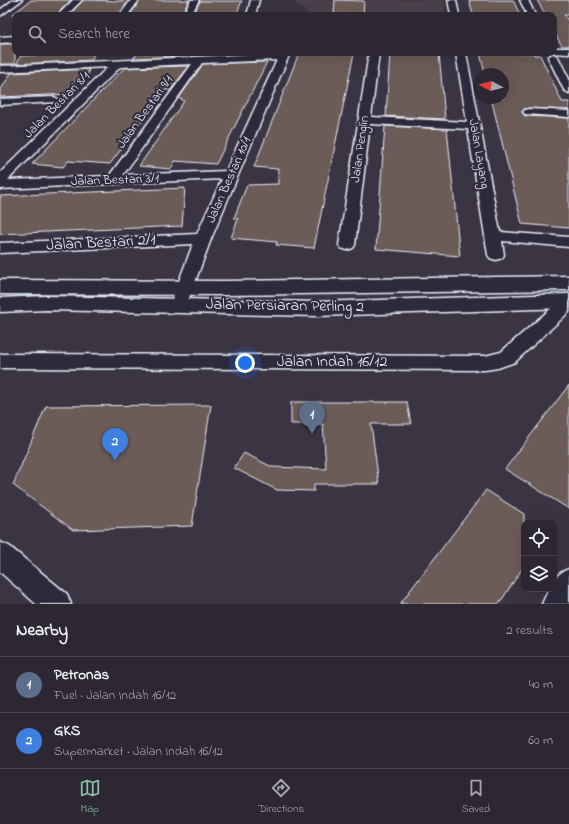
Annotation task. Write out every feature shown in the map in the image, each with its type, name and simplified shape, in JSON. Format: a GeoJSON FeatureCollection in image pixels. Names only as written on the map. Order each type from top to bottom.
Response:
{"type":"FeatureCollection","features":[{"type":"Feature","properties":{"kind":"main road","name":"Jalan Persiaran Perling 2"},"geometry":{"type":"LineString","coordinates":[[0,305],[183,296],[569,283]]}},
{"type":"Feature","properties":{"kind":"main road","name":"Jalan Persiaran Perling 2"},"geometry":{"type":"LineString","coordinates":[[0,287],[33,286],[183,296],[316,309],[569,301]]}},
{"type":"Feature","properties":{"kind":"street"},"geometry":{"type":"LineString","coordinates":[[0,14],[18,0]]}},
{"type":"Feature","properties":{"kind":"street"},"geometry":{"type":"LineString","coordinates":[[65,12],[78,0]]}},
{"type":"Feature","properties":{"kind":"street"},"geometry":{"type":"LineString","coordinates":[[126,12],[136,0]]}},
{"type":"Feature","properties":{"kind":"street"},"geometry":{"type":"LineString","coordinates":[[189,12],[195,0]]}},
{"type":"Feature","properties":{"kind":"street"},"geometry":{"type":"LineString","coordinates":[[252,12],[255,0]]}},
{"type":"Feature","properties":{"kind":"street"},"geometry":{"type":"LineString","coordinates":[[452,0],[454,12]]}},
{"type":"Feature","properties":{"kind":"street"},"geometry":{"type":"LineString","coordinates":[[524,0],[530,12]]}},
{"type":"Feature","properties":{"kind":"street"},"geometry":{"type":"LineString","coordinates":[[0,40],[12,39]]}},
{"type":"Feature","properties":{"kind":"street"},"geometry":{"type":"LineString","coordinates":[[557,54],[569,52]]}},
{"type":"Feature","properties":{"kind":"street"},"geometry":{"type":"LineString","coordinates":[[2,72],[270,56]]}},
{"type":"Feature","properties":{"kind":"street","name":"Jalan Bestari 10/1"},"geometry":{"type":"LineString","coordinates":[[183,296],[203,238],[284,56]]}},
{"type":"Feature","properties":{"kind":"street","name":"Jalan Penglin"},"geometry":{"type":"LineString","coordinates":[[347,245],[374,56]]}},
{"type":"Feature","properties":{"kind":"street","name":"Jalan Layang"},"geometry":{"type":"LineString","coordinates":[[462,56],[496,255]]}},
{"type":"Feature","properties":{"kind":"street"},"geometry":{"type":"LineString","coordinates":[[554,56],[569,90]]}},
{"type":"Feature","properties":{"kind":"street","name":"Jalan Bestari 9/1"},"geometry":{"type":"LineString","coordinates":[[113,180],[199,61]]}},
{"type":"Feature","properties":{"kind":"street","name":"Jalan Bestari 8/1"},"geometry":{"type":"LineString","coordinates":[[0,181],[117,64]]}},
{"type":"Feature","properties":{"kind":"street"},"geometry":{"type":"LineString","coordinates":[[0,102],[54,100]]}},
{"type":"Feature","properties":{"kind":"street"},"geometry":{"type":"LineString","coordinates":[[529,112],[569,114]]}},
{"type":"Feature","properties":{"kind":"street"},"geometry":{"type":"LineString","coordinates":[[364,120],[474,126]]}},
{"type":"Feature","properties":{"kind":"street","name":"Jalan Bestari 3/1"},"geometry":{"type":"LineString","coordinates":[[0,185],[230,175]]}},
{"type":"Feature","properties":{"kind":"street"},"geometry":{"type":"LineString","coordinates":[[493,236],[569,242]]}},
{"type":"Feature","properties":{"kind":"street","name":"Jalan Bestari 2/1"},"geometry":{"type":"LineString","coordinates":[[0,248],[203,238]]}},
{"type":"Feature","properties":{"kind":"street","name":"Jalan Indah 16/12"},"geometry":{"type":"LineString","coordinates":[[0,361],[492,362],[508,357],[569,301]]}},
{"type":"Feature","properties":{"kind":"street"},"geometry":{"type":"LineString","coordinates":[[0,555],[57,604]]}},
{"type":"Feature","properties":{"kind":"street"},"geometry":{"type":"LineString","coordinates":[[556,604],[569,582]]}},
{"type":"Feature","properties":{"kind":"shaded area"},"geometry":{"type":"Polygon","coordinates":[[[293,0],[444,0],[446,12],[306,12],[293,0]]]}},
{"type":"Feature","properties":{"kind":"building"},"geometry":{"type":"Polygon","coordinates":[[[31,0],[71,0],[59,12],[16,12],[31,0]]]}},
{"type":"Feature","properties":{"kind":"building"},"geometry":{"type":"Polygon","coordinates":[[[83,0],[129,0],[121,12],[72,12],[83,0]]]}},
{"type":"Feature","properties":{"kind":"building"},"geometry":{"type":"Polygon","coordinates":[[[140,0],[189,0],[183,12],[132,12],[140,0]]]}},
{"type":"Feature","properties":{"kind":"building"},"geometry":{"type":"Polygon","coordinates":[[[335,0],[364,1],[363,12],[334,12],[335,0]]]}},
{"type":"Feature","properties":{"kind":"building"},"geometry":{"type":"Polygon","coordinates":[[[469,0],[513,0],[519,12],[472,12],[469,0]]]}},
{"type":"Feature","properties":{"kind":"building"},"geometry":{"type":"Polygon","coordinates":[[[537,0],[569,0],[569,15],[564,15],[569,22],[569,46],[562,46],[557,37],[557,12],[543,12],[537,0]]]}},
{"type":"Feature","properties":{"kind":"building"},"geometry":{"type":"Polygon","coordinates":[[[200,1],[242,1],[237,12],[194,12],[200,1]]]}},
{"type":"Feature","properties":{"kind":"building"},"geometry":{"type":"Polygon","coordinates":[[[0,44],[12,44],[12,56],[15,56],[15,64],[0,64],[0,44]]]}},
{"type":"Feature","properties":{"kind":"building"},"geometry":{"type":"Polygon","coordinates":[[[21,56],[93,56],[92,60],[16,64],[21,56]]]}},
{"type":"Feature","properties":{"kind":"building"},"geometry":{"type":"Polygon","coordinates":[[[135,56],[179,56],[133,58],[135,56]]]}},
{"type":"Feature","properties":{"kind":"building"},"geometry":{"type":"Polygon","coordinates":[[[298,56],[353,56],[314,248],[276,245],[277,242],[231,238],[238,219],[234,218],[247,185],[278,184],[278,169],[254,167],[298,56]]]}},
{"type":"Feature","properties":{"kind":"building"},"geometry":{"type":"Polygon","coordinates":[[[390,56],[439,56],[445,119],[386,116],[390,56]]]}},
{"type":"Feature","properties":{"kind":"building"},"geometry":{"type":"Polygon","coordinates":[[[481,56],[540,56],[562,102],[569,102],[569,110],[529,108],[524,109],[522,112],[525,116],[569,118],[569,228],[522,224],[492,104],[509,104],[509,68],[484,68],[481,56]]]}},
{"type":"Feature","properties":{"kind":"building"},"geometry":{"type":"Polygon","coordinates":[[[267,62],[216,164],[175,161],[171,169],[139,166],[184,101],[179,98],[203,64],[267,62]]]}},
{"type":"Feature","properties":{"kind":"building"},"geometry":{"type":"Polygon","coordinates":[[[189,66],[170,91],[167,89],[110,164],[68,161],[63,167],[32,164],[124,68],[189,66]]]}},
{"type":"Feature","properties":{"kind":"building"},"geometry":{"type":"Polygon","coordinates":[[[89,69],[87,78],[76,78],[71,94],[0,97],[0,91],[11,73],[89,69]]]}},
{"type":"Feature","properties":{"kind":"building"},"geometry":{"type":"Polygon","coordinates":[[[385,126],[447,129],[460,256],[376,249],[385,126]]]}},
{"type":"Feature","properties":{"kind":"building"},"geometry":{"type":"Polygon","coordinates":[[[185,188],[182,226],[0,234],[0,196],[185,188]]]}},
{"type":"Feature","properties":{"kind":"building"},"geometry":{"type":"Polygon","coordinates":[[[569,385],[569,509],[505,469],[569,385]]]}},
{"type":"Feature","properties":{"kind":"building"},"geometry":{"type":"Polygon","coordinates":[[[291,402],[407,402],[411,424],[371,424],[379,484],[314,484],[314,491],[277,490],[234,468],[244,453],[272,467],[326,469],[323,424],[291,424],[291,402]]]}},
{"type":"Feature","properties":{"kind":"building"},"geometry":{"type":"Polygon","coordinates":[[[211,405],[192,526],[73,530],[13,485],[46,406],[211,405]]]}},
{"type":"Feature","properties":{"kind":"building"},"geometry":{"type":"Polygon","coordinates":[[[486,490],[524,514],[524,520],[521,520],[521,571],[499,604],[400,604],[486,490]]]}},
{"type":"Feature","properties":{"kind":"place","name":"Petronas"},"geometry":{"type":"Point","coordinates":[312,434]}},
{"type":"Feature","properties":{"kind":"place","name":"GKS"},"geometry":{"type":"Point","coordinates":[115,461]}}]}
